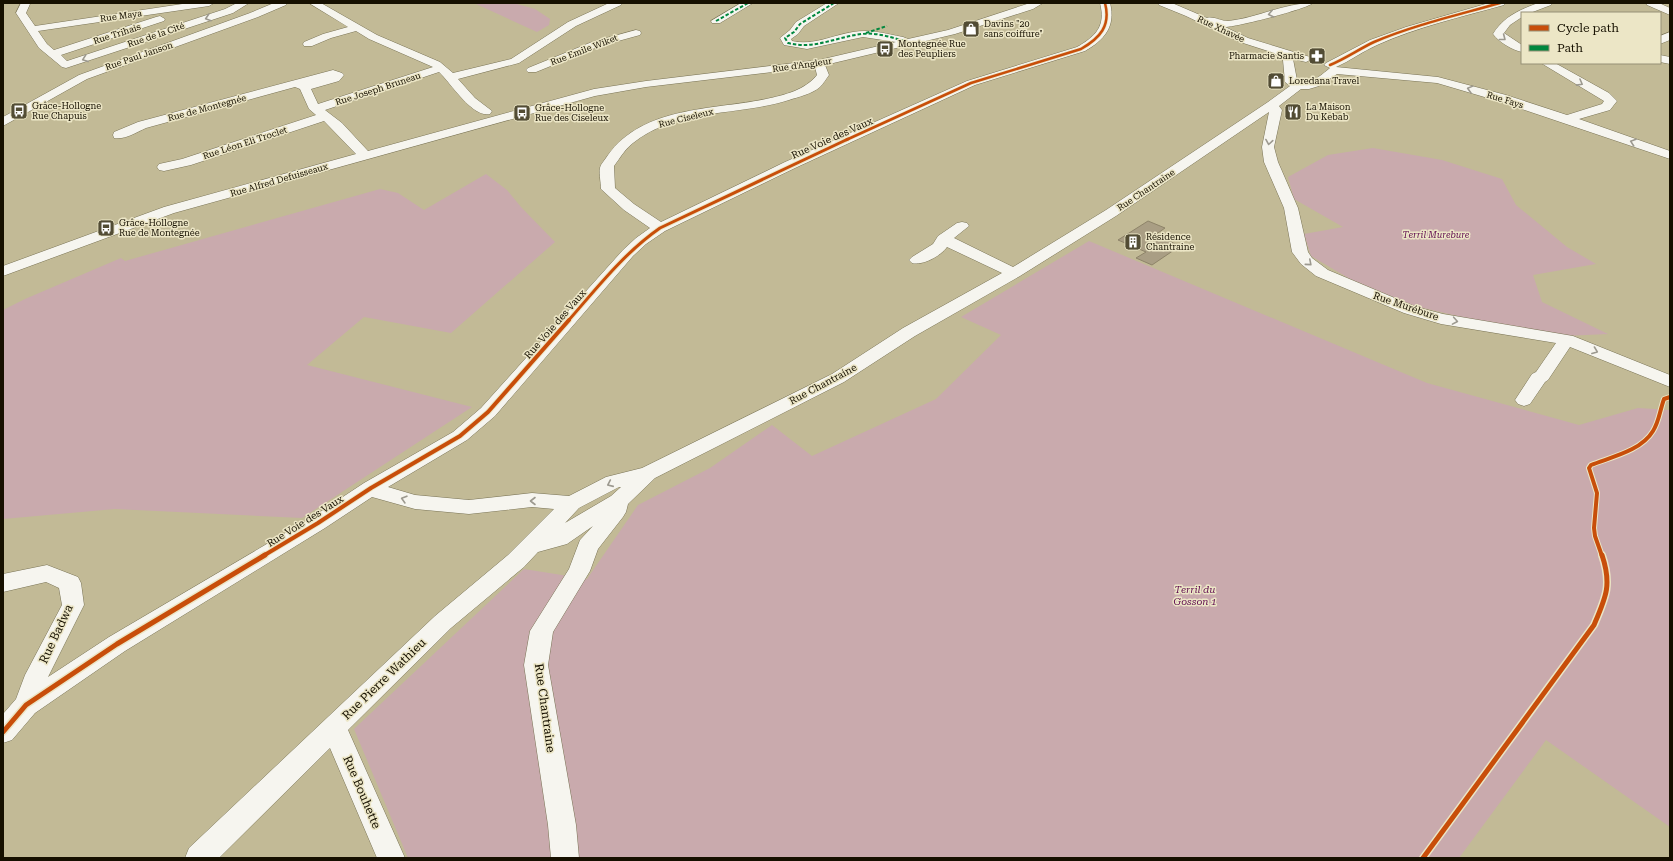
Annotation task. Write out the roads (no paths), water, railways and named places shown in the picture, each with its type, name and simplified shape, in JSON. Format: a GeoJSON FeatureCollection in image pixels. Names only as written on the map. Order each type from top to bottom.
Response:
{"type":"FeatureCollection","features":[{"type":"Feature","properties":{"kind":"street","name":"Rue de la Cité"},"geometry":{"type":"LineString","coordinates":[[66,65],[229,11],[244,3]]}},
{"type":"Feature","properties":{"kind":"street","name":"Rue Paul Janson"},"geometry":{"type":"LineString","coordinates":[[3,122],[83,76],[254,16],[282,3]]}},
{"type":"Feature","properties":{"kind":"street"},"geometry":{"type":"LineString","coordinates":[[314,3],[373,38],[436,64],[451,76],[470,101],[486,111]]}},
{"type":"Feature","properties":{"kind":"street"},"geometry":{"type":"LineString","coordinates":[[451,76],[515,61],[572,24],[617,3]]}},
{"type":"Feature","properties":{"kind":"street"},"geometry":{"type":"LineString","coordinates":[[716,21],[748,3]]}},
{"type":"Feature","properties":{"kind":"street"},"geometry":{"type":"LineString","coordinates":[[834,3],[804,21],[794,32],[785,38],[788,43],[798,46],[811,46],[865,34],[887,26]]}},
{"type":"Feature","properties":{"kind":"street","name":"Rue d'Angleur"},"geometry":{"type":"LineString","coordinates":[[561,103],[594,93],[646,84],[819,64],[951,32],[1038,3]]}},
{"type":"Feature","properties":{"kind":"street","name":"Rue Voie des Vaux"},"geometry":{"type":"LineString","coordinates":[[26,705],[117,644],[312,527],[371,488],[460,436],[488,412],[628,253],[641,241],[660,228],[790,165],[971,83],[1081,49],[1094,42],[1103,33],[1107,9],[1105,3]]}},
{"type":"Feature","properties":{"kind":"street","name":"Rue Xhavée"},"geometry":{"type":"LineString","coordinates":[[1163,3],[1190,14],[1244,40],[1279,52],[1306,59]]}},
{"type":"Feature","properties":{"kind":"street"},"geometry":{"type":"LineString","coordinates":[[1190,14],[1199,15],[1227,24],[1294,8],[1308,3]]}},
{"type":"Feature","properties":{"kind":"street"},"geometry":{"type":"LineString","coordinates":[[1279,52],[1288,59],[1291,82],[1298,86],[1307,87],[1316,84],[1340,62],[1378,40],[1432,21],[1500,3]]}},
{"type":"Feature","properties":{"kind":"street"},"geometry":{"type":"LineString","coordinates":[[1513,3],[1532,9]]}},
{"type":"Feature","properties":{"kind":"street"},"geometry":{"type":"LineString","coordinates":[[1523,12],[1547,3]]}},
{"type":"Feature","properties":{"kind":"street"},"geometry":{"type":"LineString","coordinates":[[1652,3],[1670,12]]}},
{"type":"Feature","properties":{"kind":"street"},"geometry":{"type":"LineString","coordinates":[[25,4],[21,13],[43,46],[66,65],[83,76]]}},
{"type":"Feature","properties":{"kind":"street","name":"Rue Maya"},"geometry":{"type":"LineString","coordinates":[[35,32],[92,20],[206,4]]}},
{"type":"Feature","properties":{"kind":"street","name":"Rue Trihais"},"geometry":{"type":"LineString","coordinates":[[53,54],[206,4]]}},
{"type":"Feature","properties":{"kind":"street"},"geometry":{"type":"LineString","coordinates":[[89,31],[147,12]]}},
{"type":"Feature","properties":{"kind":"street"},"geometry":{"type":"LineString","coordinates":[[1521,13],[1500,28],[1498,34],[1521,48]]}},
{"type":"Feature","properties":{"kind":"street"},"geometry":{"type":"LineString","coordinates":[[308,44],[327,36],[356,28]]}},
{"type":"Feature","properties":{"kind":"street","name":"Rue Emile Wiket"},"geometry":{"type":"LineString","coordinates":[[515,61],[536,74],[595,45],[621,36],[636,34]]}},
{"type":"Feature","properties":{"kind":"street"},"geometry":{"type":"LineString","coordinates":[[865,34],[908,42]]}},
{"type":"Feature","properties":{"kind":"street"},"geometry":{"type":"LineString","coordinates":[[1661,40],[1670,35]]}},
{"type":"Feature","properties":{"kind":"street"},"geometry":{"type":"LineString","coordinates":[[43,46],[66,39]]}},
{"type":"Feature","properties":{"kind":"street"},"geometry":{"type":"LineString","coordinates":[[1288,62],[1296,59],[1306,59]]}},
{"type":"Feature","properties":{"kind":"street","name":"Rue Fays"},"geometry":{"type":"LineString","coordinates":[[1306,59],[1349,72],[1438,80],[1568,119],[1670,155]]}},
{"type":"Feature","properties":{"kind":"street","name":"Rue Ciseleux"},"geometry":{"type":"LineString","coordinates":[[660,228],[608,189],[607,166],[626,142],[661,123],[700,113],[775,101],[793,96],[807,90],[820,79],[823,72],[819,64]]}},
{"type":"Feature","properties":{"kind":"street"},"geometry":{"type":"LineString","coordinates":[[1549,64],[1605,96],[1610,101],[1606,106],[1568,119]]}},
{"type":"Feature","properties":{"kind":"street","name":"Rue Joseph Bruneau"},"geometry":{"type":"LineString","coordinates":[[320,113],[441,68]]}},
{"type":"Feature","properties":{"kind":"street","name":"Rue de Montegnée"},"geometry":{"type":"LineString","coordinates":[[119,135],[142,125],[301,85],[308,100],[365,156]]}},
{"type":"Feature","properties":{"kind":"street","name":"Rue Chantraine"},"geometry":{"type":"LineString","coordinates":[[565,858],[562,825],[536,665],[542,631],[579,571],[582,536],[572,503],[613,482],[648,473],[838,378],[909,332],[1014,273],[1111,214],[1274,104],[1298,86]]}},
{"type":"Feature","properties":{"kind":"street","name":"Rue Alfred Defuisseaux"},"geometry":{"type":"LineString","coordinates":[[3,271],[169,210],[561,103]]}},
{"type":"Feature","properties":{"kind":"street","name":"Rue Murébure"},"geometry":{"type":"LineString","coordinates":[[1274,104],[1276,110],[1268,147],[1271,162],[1291,208],[1300,252],[1306,260],[1322,273],[1410,310],[1441,319],[1567,340],[1670,381]]}},
{"type":"Feature","properties":{"kind":"street","name":"Rue Léon Eli Troclet"},"geometry":{"type":"LineString","coordinates":[[164,167],[186,162],[320,113]]}},
{"type":"Feature","properties":{"kind":"street"},"geometry":{"type":"LineString","coordinates":[[917,260],[939,247],[943,239],[962,226]]}},
{"type":"Feature","properties":{"kind":"street"},"geometry":{"type":"LineString","coordinates":[[943,239],[1014,273]]}},
{"type":"Feature","properties":{"kind":"street"},"geometry":{"type":"LineString","coordinates":[[1524,400],[1538,378],[1542,376],[1567,340]]}},
{"type":"Feature","properties":{"kind":"street","name":"Rue Chantraine"},"geometry":{"type":"LineString","coordinates":[[530,546],[559,538],[582,536],[616,512],[618,501],[638,484],[648,473]]}},
{"type":"Feature","properties":{"kind":"street"},"geometry":{"type":"LineString","coordinates":[[371,488],[415,502],[469,507],[532,500],[572,503]]}},
{"type":"Feature","properties":{"kind":"street","name":"Rue Pierre Wathieu"},"geometry":{"type":"LineString","coordinates":[[199,858],[443,622],[516,561],[572,503]]}},
{"type":"Feature","properties":{"kind":"street","name":"Rue Badwa"},"geometry":{"type":"LineString","coordinates":[[3,583],[48,573],[70,582],[73,605],[37,675],[26,705]]}},
{"type":"Feature","properties":{"kind":"street"},"geometry":{"type":"LineString","coordinates":[[3,732],[26,705]]}},
{"type":"Feature","properties":{"kind":"street","name":"Rue Bouhette"},"geometry":{"type":"LineString","coordinates":[[334,726],[391,858]]}},
{"type":"Feature","properties":{"kind":"place","name":"Davins \"20 sans coiffure\""},"geometry":{"type":"Point","coordinates":[971,29]}},
{"type":"Feature","properties":{"kind":"place","name":"Montegnée Rue des Peupliers"},"geometry":{"type":"Point","coordinates":[885,49]}},
{"type":"Feature","properties":{"kind":"place","name":"Pharmacie Santis"},"geometry":{"type":"Point","coordinates":[1317,56]}},
{"type":"Feature","properties":{"kind":"place","name":"Loredana Travel"},"geometry":{"type":"Point","coordinates":[1276,81]}},
{"type":"Feature","properties":{"kind":"place","name":"Grâce-Hollogne Rue Chapuis"},"geometry":{"type":"Point","coordinates":[19,111]}},
{"type":"Feature","properties":{"kind":"place","name":"La Maison Du Kebab"},"geometry":{"type":"Point","coordinates":[1293,112]}},
{"type":"Feature","properties":{"kind":"place","name":"Grâce-Hollogne Rue des Ciseleux"},"geometry":{"type":"Point","coordinates":[522,113]}},
{"type":"Feature","properties":{"kind":"place","name":"Grâce-Hollogne Rue de Montegnée"},"geometry":{"type":"Point","coordinates":[106,228]}},
{"type":"Feature","properties":{"kind":"place","name":"Résidence Chantraine"},"geometry":{"type":"Point","coordinates":[1133,242]}},
{"type":"Feature","properties":{"kind":"park label","name":"Terril Murebure"},"geometry":{"type":"Point","coordinates":[1436,235]}},
{"type":"Feature","properties":{"kind":"park label","name":"Terril du Gosson 1"},"geometry":{"type":"Point","coordinates":[1195,594]}}]}
